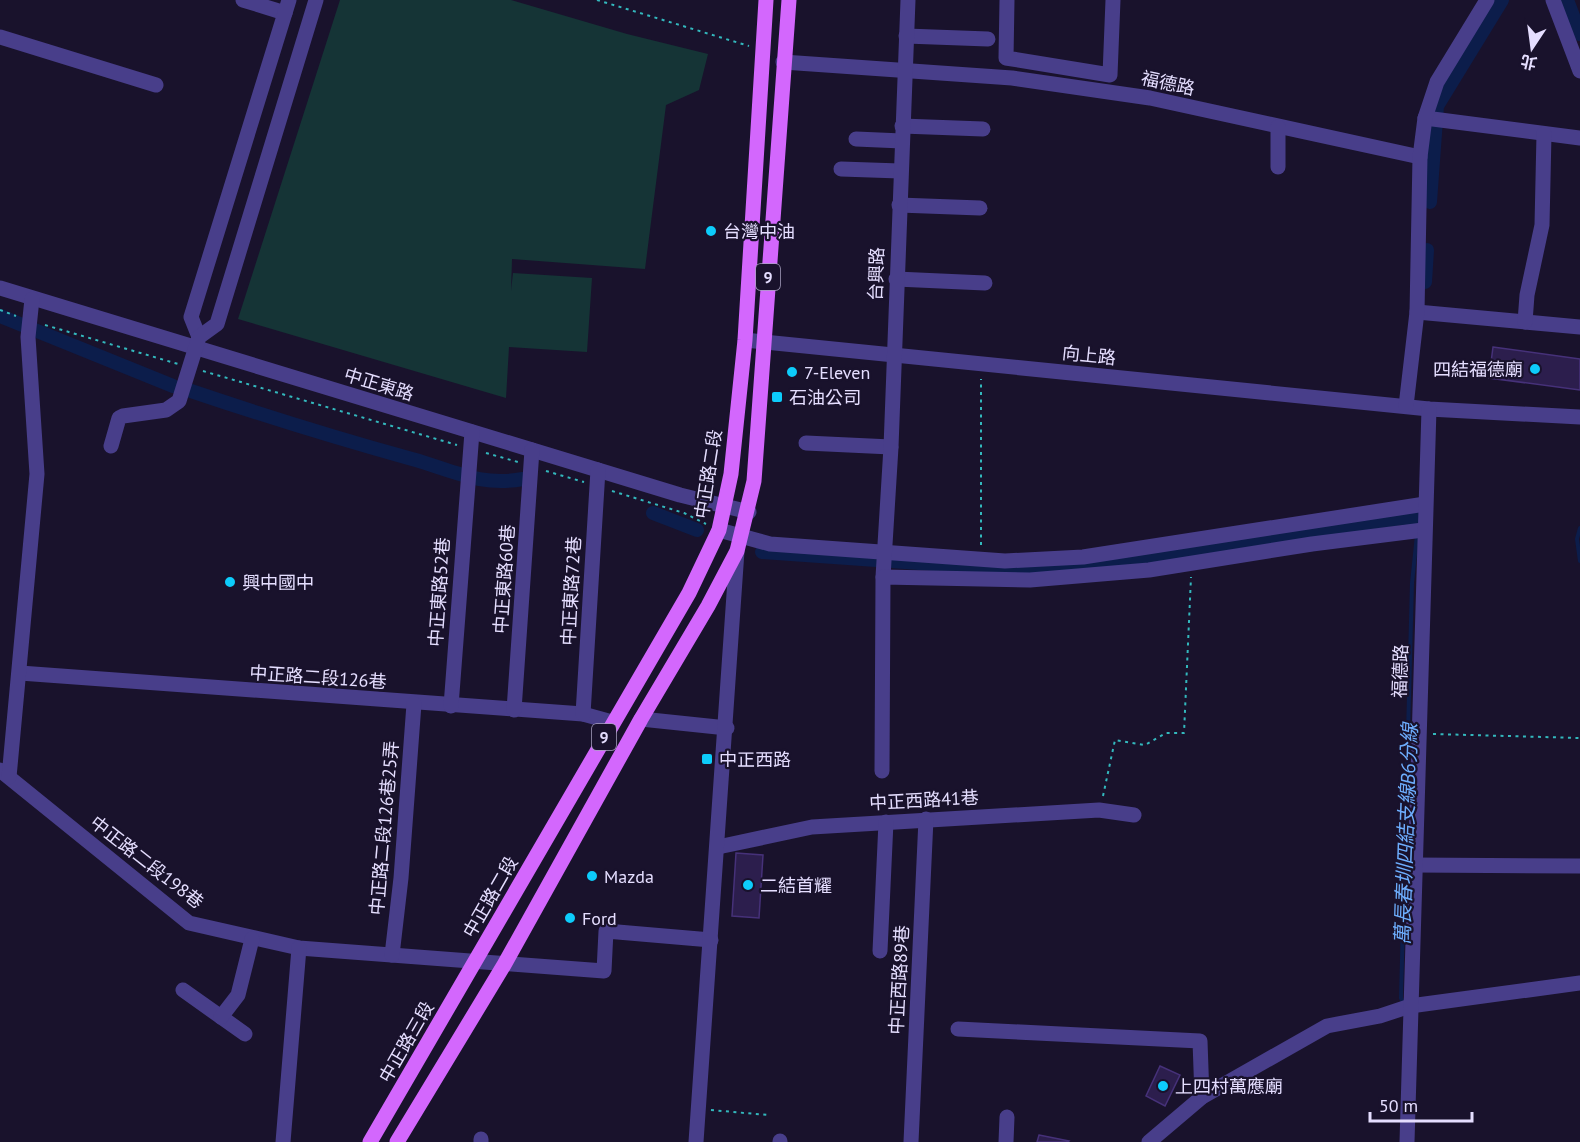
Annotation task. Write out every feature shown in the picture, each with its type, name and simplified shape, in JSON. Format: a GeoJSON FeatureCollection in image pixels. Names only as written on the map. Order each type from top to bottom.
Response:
{"type":"FeatureCollection","features":[{"type":"Feature","properties":{"kind":"main road","name":"中正路二段"},"geometry":{"type":"LineString","coordinates":[[475,963],[612,722],[689,593],[719,530],[731,474],[745,340],[766,0]]}},
{"type":"Feature","properties":{"kind":"main road","name":"9"},"geometry":{"type":"LineString","coordinates":[[397,1142],[504,964],[708,606],[740,545],[749,513],[754,481],[789,0]]}},
{"type":"Feature","properties":{"kind":"main road","name":"中正路三段"},"geometry":{"type":"LineString","coordinates":[[370,1142],[475,963]]}},
{"type":"Feature","properties":{"kind":"street"},"geometry":{"type":"LineString","coordinates":[[197,343],[191,317],[287,6],[243,0]]}},
{"type":"Feature","properties":{"kind":"street"},"geometry":{"type":"LineString","coordinates":[[111,446],[120,418],[123,416],[166,410],[179,401],[197,343],[217,324],[316,0]]}},
{"type":"Feature","properties":{"kind":"street","name":"台興路"},"geometry":{"type":"LineString","coordinates":[[882,771],[883,550],[891,447],[908,0]]}},
{"type":"Feature","properties":{"kind":"street"},"geometry":{"type":"LineString","coordinates":[[1007,0],[1006,58],[1110,75],[1113,0]]}},
{"type":"Feature","properties":{"kind":"street"},"geometry":{"type":"LineString","coordinates":[[1406,406],[1417,312],[1420,157],[1432,119],[1437,82],[1487,0]]}},
{"type":"Feature","properties":{"kind":"street"},"geometry":{"type":"LineString","coordinates":[[1553,0],[1580,71]]}},
{"type":"Feature","properties":{"kind":"street"},"geometry":{"type":"LineString","coordinates":[[0,36],[156,85]]}},
{"type":"Feature","properties":{"kind":"street"},"geometry":{"type":"LineString","coordinates":[[906,36],[988,39]]}},
{"type":"Feature","properties":{"kind":"street","name":"福德路"},"geometry":{"type":"LineString","coordinates":[[783,62],[1012,78],[1150,98],[1420,157]]}},
{"type":"Feature","properties":{"kind":"street"},"geometry":{"type":"LineString","coordinates":[[1432,119],[1580,138]]}},
{"type":"Feature","properties":{"kind":"street"},"geometry":{"type":"LineString","coordinates":[[1278,127],[1278,167]]}},
{"type":"Feature","properties":{"kind":"street"},"geometry":{"type":"LineString","coordinates":[[856,139],[902,133],[983,129]]}},
{"type":"Feature","properties":{"kind":"street"},"geometry":{"type":"LineString","coordinates":[[1525,322],[1527,296],[1542,225],[1544,134]]}},
{"type":"Feature","properties":{"kind":"street"},"geometry":{"type":"LineString","coordinates":[[841,169],[900,171]]}},
{"type":"Feature","properties":{"kind":"street"},"geometry":{"type":"LineString","coordinates":[[899,205],[980,208]]}},
{"type":"Feature","properties":{"kind":"street"},"geometry":{"type":"LineString","coordinates":[[896,279],[985,283]]}},
{"type":"Feature","properties":{"kind":"street","name":"中正東路"},"geometry":{"type":"LineString","coordinates":[[0,288],[32,299],[197,343],[472,432],[725,508],[749,513]]}},
{"type":"Feature","properties":{"kind":"street"},"geometry":{"type":"LineString","coordinates":[[5,773],[20,673],[37,474],[29,327],[32,299]]}},
{"type":"Feature","properties":{"kind":"street"},"geometry":{"type":"LineString","coordinates":[[1417,312],[1580,327]]}},
{"type":"Feature","properties":{"kind":"street","name":"向上路"},"geometry":{"type":"LineString","coordinates":[[745,340],[1429,409],[1580,417]]}},
{"type":"Feature","properties":{"kind":"street","name":"福德路"},"geometry":{"type":"LineString","coordinates":[[1407,1142],[1429,409]]}},
{"type":"Feature","properties":{"kind":"street","name":"中正東路52巷"},"geometry":{"type":"LineString","coordinates":[[451,706],[472,432]]}},
{"type":"Feature","properties":{"kind":"street"},"geometry":{"type":"LineString","coordinates":[[806,443],[891,447]]}},
{"type":"Feature","properties":{"kind":"street","name":"中正東路60巷"},"geometry":{"type":"LineString","coordinates":[[514,710],[532,450]]}},
{"type":"Feature","properties":{"kind":"street","name":"中正東路72巷"},"geometry":{"type":"LineString","coordinates":[[583,714],[598,470]]}},
{"type":"Feature","properties":{"kind":"street"},"geometry":{"type":"LineString","coordinates":[[719,530],[740,545],[883,550],[1005,561],[1083,557],[1425,504]]}},
{"type":"Feature","properties":{"kind":"street"},"geometry":{"type":"LineString","coordinates":[[883,577],[1030,580],[1191,564],[1311,544],[1424,530]]}},
{"type":"Feature","properties":{"kind":"street"},"geometry":{"type":"LineString","coordinates":[[696,1142],[740,545]]}},
{"type":"Feature","properties":{"kind":"street","name":"中正路二段126巷"},"geometry":{"type":"LineString","coordinates":[[20,673],[414,704],[583,714],[612,722]]}},
{"type":"Feature","properties":{"kind":"street","name":"中正路二段126巷25弄"},"geometry":{"type":"LineString","coordinates":[[392,955],[401,878],[414,704]]}},
{"type":"Feature","properties":{"kind":"street"},"geometry":{"type":"LineString","coordinates":[[641,720],[727,728]]}},
{"type":"Feature","properties":{"kind":"street","name":"中正路二段198巷"},"geometry":{"type":"LineString","coordinates":[[5,773],[189,923],[252,939],[298,948],[604,971],[606,931],[711,940]]}},
{"type":"Feature","properties":{"kind":"street","name":"中正西路41巷"},"geometry":{"type":"LineString","coordinates":[[718,847],[812,827],[1099,810],[1134,815]]}},
{"type":"Feature","properties":{"kind":"street","name":"中正西路89巷"},"geometry":{"type":"LineString","coordinates":[[911,1142],[926,819]]}},
{"type":"Feature","properties":{"kind":"street"},"geometry":{"type":"LineString","coordinates":[[880,951],[886,822]]}},
{"type":"Feature","properties":{"kind":"street"},"geometry":{"type":"LineString","coordinates":[[1414,865],[1580,866]]}},
{"type":"Feature","properties":{"kind":"street"},"geometry":{"type":"LineString","coordinates":[[221,1017],[238,994],[252,939]]}},
{"type":"Feature","properties":{"kind":"street"},"geometry":{"type":"LineString","coordinates":[[283,1142],[298,948]]}},
{"type":"Feature","properties":{"kind":"street"},"geometry":{"type":"LineString","coordinates":[[1149,1142],[1202,1097],[1327,1026],[1380,1016],[1410,1006],[1580,983]]}},
{"type":"Feature","properties":{"kind":"street"},"geometry":{"type":"LineString","coordinates":[[183,990],[245,1034]]}},
{"type":"Feature","properties":{"kind":"street"},"geometry":{"type":"LineString","coordinates":[[958,1029],[1200,1041],[1202,1097]]}},
{"type":"Feature","properties":{"kind":"street"},"geometry":{"type":"LineString","coordinates":[[1006,1142],[1007,1116]]}},
{"type":"Feature","properties":{"kind":"path"},"geometry":{"type":"LineString","coordinates":[[597,0],[762,50]]}},
{"type":"Feature","properties":{"kind":"path","name":"中正東路"},"geometry":{"type":"LineString","coordinates":[[0,310],[29,327],[189,367],[470,448],[684,513],[719,530]]}},
{"type":"Feature","properties":{"kind":"path"},"geometry":{"type":"LineString","coordinates":[[981,364],[981,559]]}},
{"type":"Feature","properties":{"kind":"path"},"geometry":{"type":"LineString","coordinates":[[1099,810],[1115,740],[1145,745],[1166,733],[1184,733],[1191,564]]}},
{"type":"Feature","properties":{"kind":"path"},"geometry":{"type":"LineString","coordinates":[[1418,734],[1580,738]]}},
{"type":"Feature","properties":{"kind":"path"},"geometry":{"type":"LineString","coordinates":[[699,1109],[768,1115]]}},
{"type":"Feature","properties":{"kind":"green space"},"geometry":{"type":"Polygon","coordinates":[[[340,0],[511,0],[627,34],[708,54],[699,90],[666,105],[645,269],[512,259],[511,291],[513,273],[592,278],[587,352],[509,347],[506,398],[238,319],[340,0]]]}},
{"type":"Feature","properties":{"kind":"building","name":"四結福德廟"},"geometry":{"type":"Polygon","coordinates":[[[1493,347],[1580,359],[1580,390],[1489,378],[1493,347]]]}},
{"type":"Feature","properties":{"kind":"building","name":"二結首耀"},"geometry":{"type":"Polygon","coordinates":[[[736,853],[763,855],[759,918],[732,916],[736,853]]]}},
{"type":"Feature","properties":{"kind":"building","name":"上四村萬應廟"},"geometry":{"type":"Polygon","coordinates":[[[1160,1066],[1180,1075],[1165,1106],[1146,1096],[1160,1066]]]}},
{"type":"Feature","properties":{"kind":"building"},"geometry":{"type":"Polygon","coordinates":[[[1039,1135],[1069,1141],[1037,1142],[1039,1135]]]}},
{"type":"Feature","properties":{"kind":"waterway"},"geometry":{"type":"LineString","coordinates":[[1430,202],[1437,106],[1502,0]]}},
{"type":"Feature","properties":{"kind":"waterway"},"geometry":{"type":"LineString","coordinates":[[1567,0],[1580,34]]}},
{"type":"Feature","properties":{"kind":"waterway"},"geometry":{"type":"LineString","coordinates":[[1425,282],[1427,250]]}},
{"type":"Feature","properties":{"kind":"waterway"},"geometry":{"type":"LineString","coordinates":[[0,316],[173,386]]}},
{"type":"Feature","properties":{"kind":"waterway"},"geometry":{"type":"LineString","coordinates":[[188,390],[466,476],[493,481],[523,479]]}},
{"type":"Feature","properties":{"kind":"waterway"},"geometry":{"type":"LineString","coordinates":[[762,552],[1004,569],[1061,569],[1415,516],[1415,512]]}},
{"type":"Feature","properties":{"kind":"waterway"},"geometry":{"type":"LineString","coordinates":[[653,513],[697,530]]}},
{"type":"Feature","properties":{"kind":"waterway","name":"萬長春圳四結支線B6分線"},"geometry":{"type":"LineString","coordinates":[[1406,525],[1416,523],[1415,516]]}},
{"type":"Feature","properties":{"kind":"waterway"},"geometry":{"type":"LineString","coordinates":[[1580,528],[1577,539],[1580,561]]}},
{"type":"Feature","properties":{"kind":"waterway","name":"萬長春圳四結支線B6分線"},"geometry":{"type":"LineString","coordinates":[[1404,1004],[1401,998],[1412,583],[1417,535]]}},
{"type":"Feature","properties":{"kind":"waterway"},"geometry":{"type":"LineString","coordinates":[[891,561],[891,565],[975,572]]}},
{"type":"Feature","properties":{"kind":"place","name":"台灣中油"},"geometry":{"type":"Point","coordinates":[711,231]}},
{"type":"Feature","properties":{"kind":"place","name":"四結福德廟"},"geometry":{"type":"Point","coordinates":[1535,369]}},
{"type":"Feature","properties":{"kind":"place","name":"7-Eleven"},"geometry":{"type":"Point","coordinates":[792,372]}},
{"type":"Feature","properties":{"kind":"place","name":"石油公司"},"geometry":{"type":"Point","coordinates":[777,397]}},
{"type":"Feature","properties":{"kind":"place","name":"興中國中"},"geometry":{"type":"Point","coordinates":[230,582]}},
{"type":"Feature","properties":{"kind":"place","name":"中正西路"},"geometry":{"type":"Point","coordinates":[707,759]}},
{"type":"Feature","properties":{"kind":"place","name":"Mazda"},"geometry":{"type":"Point","coordinates":[592,876]}},
{"type":"Feature","properties":{"kind":"place","name":"二結首耀"},"geometry":{"type":"Point","coordinates":[748,885]}},
{"type":"Feature","properties":{"kind":"place","name":"Ford"},"geometry":{"type":"Point","coordinates":[570,918]}},
{"type":"Feature","properties":{"kind":"place","name":"上四村萬應廟"},"geometry":{"type":"Point","coordinates":[1163,1086]}}]}
